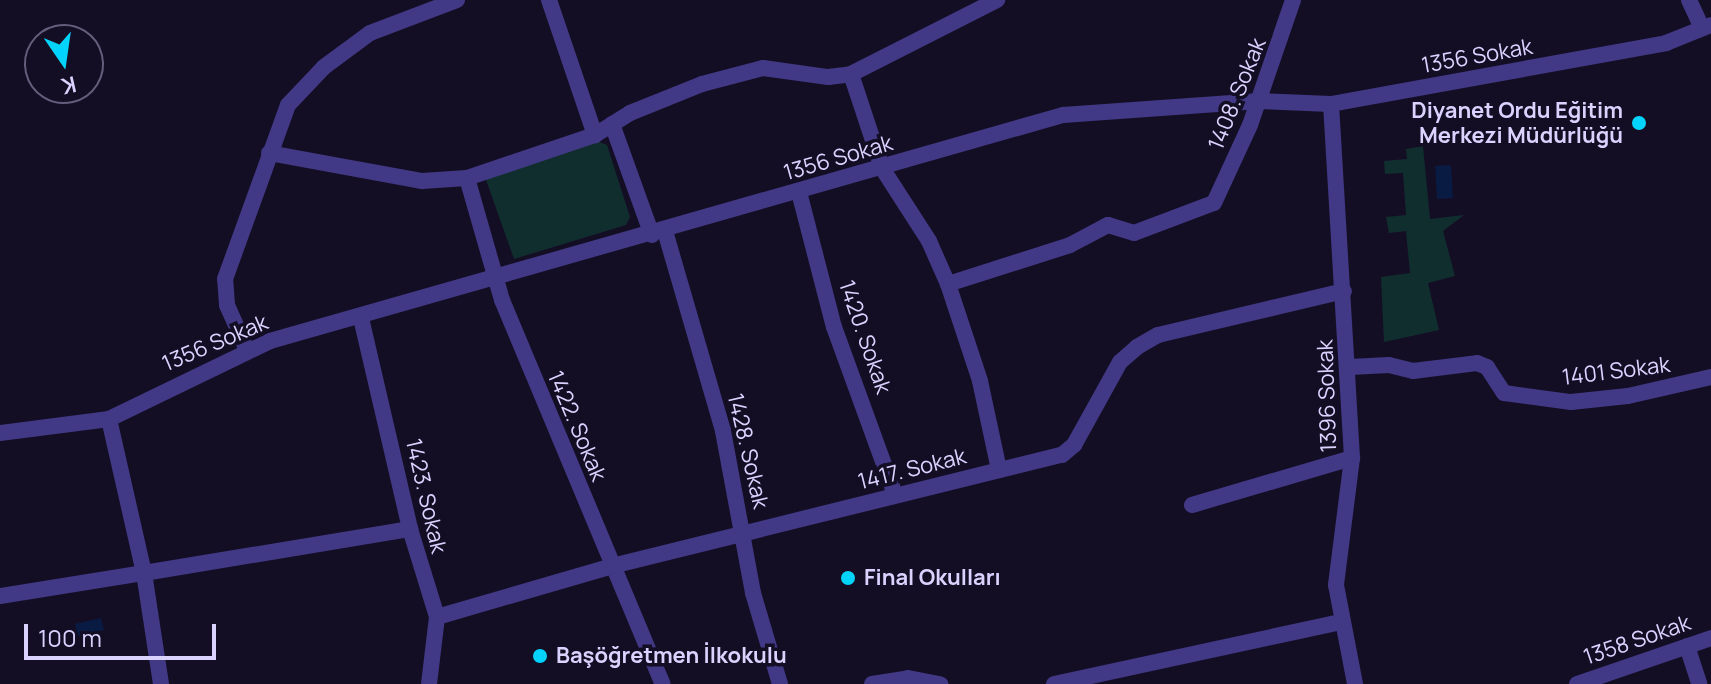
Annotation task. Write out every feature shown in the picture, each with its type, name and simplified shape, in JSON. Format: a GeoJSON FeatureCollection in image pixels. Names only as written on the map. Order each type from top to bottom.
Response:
{"type":"FeatureCollection","features":[{"type":"Feature","properties":{"kind":"street"},"geometry":{"type":"LineString","coordinates":[[247,350],[227,305],[225,279],[288,105],[324,67],[370,33],[457,0]]}},
{"type":"Feature","properties":{"kind":"street"},"geometry":{"type":"LineString","coordinates":[[549,0],[595,135]]}},
{"type":"Feature","properties":{"kind":"street"},"geometry":{"type":"LineString","coordinates":[[269,153],[422,181],[467,178],[595,135],[612,124],[702,84],[763,68],[828,77],[851,74],[997,0]]}},
{"type":"Feature","properties":{"kind":"street","name":"1408. Sokak"},"geometry":{"type":"LineString","coordinates":[[948,284],[1070,245],[1108,225],[1134,233],[1214,203],[1260,101],[1293,0]]}},
{"type":"Feature","properties":{"kind":"street"},"geometry":{"type":"LineString","coordinates":[[1689,0],[1706,25]]}},
{"type":"Feature","properties":{"kind":"street","name":"1356 Sokak"},"geometry":{"type":"LineString","coordinates":[[0,433],[109,419],[247,350],[1063,115],[1260,101],[1331,104],[1666,43],[1706,25]]}},
{"type":"Feature","properties":{"kind":"street"},"geometry":{"type":"LineString","coordinates":[[851,74],[882,168],[929,241],[948,284],[980,381],[999,470]]}},
{"type":"Feature","properties":{"kind":"street","name":"1396 Sokak"},"geometry":{"type":"LineString","coordinates":[[1331,104],[1350,367],[1352,458],[1336,585],[1355,684]]}},
{"type":"Feature","properties":{"kind":"street","name":"1428. Sokak"},"geometry":{"type":"LineString","coordinates":[[612,124],[658,233],[723,431],[745,535],[753,593],[780,684]]}},
{"type":"Feature","properties":{"kind":"street","name":"1422. Sokak"},"geometry":{"type":"LineString","coordinates":[[467,178],[498,280],[612,566],[663,684]]}},
{"type":"Feature","properties":{"kind":"street","name":"1420. Sokak"},"geometry":{"type":"LineString","coordinates":[[799,192],[834,327],[895,495]]}},
{"type":"Feature","properties":{"kind":"street","name":"1417. Sokak"},"geometry":{"type":"LineString","coordinates":[[437,617],[612,566],[1062,455],[1074,445],[1120,362],[1158,335],[1344,291]]}},
{"type":"Feature","properties":{"kind":"street","name":"1423. Sokak"},"geometry":{"type":"LineString","coordinates":[[361,318],[410,529],[437,617],[429,684]]}},
{"type":"Feature","properties":{"kind":"street","name":"1401 Sokak"},"geometry":{"type":"LineString","coordinates":[[1350,367],[1389,365],[1413,371],[1477,363],[1487,367],[1504,393],[1571,402],[1628,396],[1711,377]]}},
{"type":"Feature","properties":{"kind":"street"},"geometry":{"type":"LineString","coordinates":[[109,419],[144,573],[161,684]]}},
{"type":"Feature","properties":{"kind":"street"},"geometry":{"type":"LineString","coordinates":[[1192,505],[1352,458]]}},
{"type":"Feature","properties":{"kind":"street"},"geometry":{"type":"LineString","coordinates":[[0,596],[410,529]]}},
{"type":"Feature","properties":{"kind":"street"},"geometry":{"type":"LineString","coordinates":[[1054,684],[1341,622]]}},
{"type":"Feature","properties":{"kind":"street","name":"1358 Sokak"},"geometry":{"type":"LineString","coordinates":[[1577,684],[1711,638]]}},
{"type":"Feature","properties":{"kind":"street"},"geometry":{"type":"LineString","coordinates":[[1687,646],[1699,684]]}},
{"type":"Feature","properties":{"kind":"street"},"geometry":{"type":"LineString","coordinates":[[872,684],[908,678],[940,684]]}},
{"type":"Feature","properties":{"kind":"green space"},"geometry":{"type":"Polygon","coordinates":[[[597,141],[607,145],[630,217],[626,225],[514,259],[485,177],[597,141]]]}},
{"type":"Feature","properties":{"kind":"green space"},"geometry":{"type":"Polygon","coordinates":[[[1423,146],[1430,219],[1464,215],[1443,231],[1455,276],[1428,283],[1439,330],[1384,342],[1381,277],[1410,273],[1406,231],[1389,233],[1386,217],[1406,215],[1403,173],[1385,174],[1384,161],[1407,159],[1406,149],[1423,146]]]}},
{"type":"Feature","properties":{"kind":"water"},"geometry":{"type":"Polygon","coordinates":[[[1451,165],[1453,198],[1437,199],[1435,166],[1451,165]]]}},
{"type":"Feature","properties":{"kind":"water"},"geometry":{"type":"Polygon","coordinates":[[[101,618],[104,630],[78,636],[75,624],[101,618]]]}},
{"type":"Feature","properties":{"kind":"place","name":"Diyanet Ordu Eğitim Merkezi Müdürlüğü"},"geometry":{"type":"Point","coordinates":[1639,123]}},
{"type":"Feature","properties":{"kind":"place","name":"Final Okulları"},"geometry":{"type":"Point","coordinates":[848,578]}},
{"type":"Feature","properties":{"kind":"place","name":"Başöğretmen İlkokulu"},"geometry":{"type":"Point","coordinates":[540,656]}}]}
